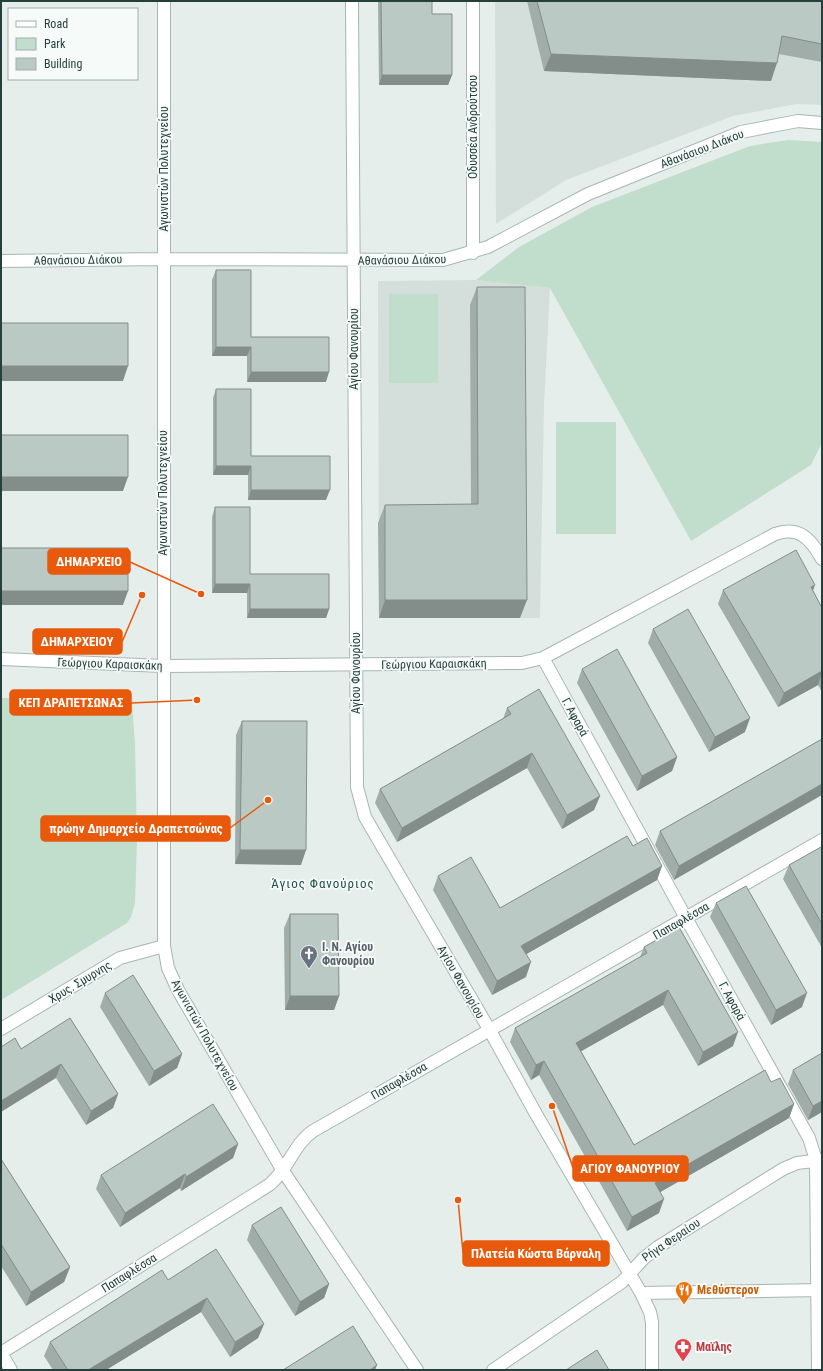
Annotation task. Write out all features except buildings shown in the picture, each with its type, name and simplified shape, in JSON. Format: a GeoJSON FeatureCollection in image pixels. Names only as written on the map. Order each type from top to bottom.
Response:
{"type":"FeatureCollection","features":[{"type":"Feature","properties":{"kind":"street","name":"Αγωνιστών Πολυτεχνείου"},"geometry":{"type":"LineString","coordinates":[[164,1],[164,946],[168,968],[178,990],[283,1171],[417,1370]]}},
{"type":"Feature","properties":{"kind":"street","name":"Αγίου Φανουρίου"},"geometry":{"type":"LineString","coordinates":[[352,1],[357,787],[365,817],[641,1293],[650,1312],[652,1322],[652,1370]]}},
{"type":"Feature","properties":{"kind":"street","name":"Οδυσσέα Ανδρούτσου"},"geometry":{"type":"LineString","coordinates":[[472,1],[472,253]]}},
{"type":"Feature","properties":{"kind":"street","name":"Αθανάσιου Διάκου"},"geometry":{"type":"LineString","coordinates":[[1,261],[164,259],[439,261],[472,253],[495,244],[588,194],[741,132],[798,121],[822,123]]}},
{"type":"Feature","properties":{"kind":"street","name":"Γεώργιου Καραισκάκη"},"geometry":{"type":"LineString","coordinates":[[1,659],[163,666],[522,663],[543,658],[766,538],[787,531],[795,532],[807,538],[822,559]]}},
{"type":"Feature","properties":{"kind":"street","name":"Γ. Αφαρά"},"geometry":{"type":"LineString","coordinates":[[543,658],[809,1138],[819,1160],[820,1290],[818,1370]]}},
{"type":"Feature","properties":{"kind":"street","name":"Παπαφλέσσα"},"geometry":{"type":"LineString","coordinates":[[1,1353],[269,1185],[283,1171],[301,1142],[313,1131],[822,840]]}},
{"type":"Feature","properties":{"kind":"street","name":"Χρυς. Σμυρνης"},"geometry":{"type":"LineString","coordinates":[[1,1029],[120,958],[164,946]]}},
{"type":"Feature","properties":{"kind":"street","name":"Ρήγα Φεραίου"},"geometry":{"type":"LineString","coordinates":[[493,1370],[622,1282],[644,1258],[658,1247],[783,1169],[797,1163],[819,1160]]}},
{"type":"Feature","properties":{"kind":"street"},"geometry":{"type":"LineString","coordinates":[[641,1293],[820,1290]]}},
{"type":"Feature","properties":{"kind":"street"},"geometry":{"type":"LineString","coordinates":[[1,1353],[11,1370]]}},
{"type":"Feature","properties":{"kind":"shaded area"},"geometry":{"type":"Polygon","coordinates":[[[495,1],[822,1],[822,105],[797,104],[733,116],[566,180],[496,224],[495,1]]]}},
{"type":"Feature","properties":{"kind":"shaded area"},"geometry":{"type":"Polygon","coordinates":[[[476,280],[550,288],[544,404],[540,618],[379,618],[378,281],[476,280]]]}},
{"type":"Feature","properties":{"kind":"green space"},"geometry":{"type":"Polygon","coordinates":[[[788,140],[822,142],[822,443],[811,465],[691,541],[550,288],[476,280],[519,247],[592,207],[750,146],[788,140]]]}},
{"type":"Feature","properties":{"kind":"green space"},"geometry":{"type":"Polygon","coordinates":[[[389,294],[438,294],[438,383],[389,383],[389,294]]]}},
{"type":"Feature","properties":{"kind":"green space"},"geometry":{"type":"Polygon","coordinates":[[[556,422],[616,422],[616,534],[556,534],[556,422]]]}},
{"type":"Feature","properties":{"kind":"green space"},"geometry":{"type":"Polygon","coordinates":[[[1,698],[125,699],[132,704],[135,744],[137,839],[135,903],[131,917],[127,923],[1,1000],[1,698]]]}},
{"type":"Feature","properties":{"kind":"place","name":"ΔΗΜΑΡΧΕΙΟ"},"geometry":{"type":"Point","coordinates":[201,594]}},
{"type":"Feature","properties":{"kind":"place","name":"ΔΗΜΑΡΧΕΙΟΥ"},"geometry":{"type":"Point","coordinates":[142,595]}},
{"type":"Feature","properties":{"kind":"place","name":"ΚΕΠ ΔΡΑΠΕΤΣΩΝΑΣ"},"geometry":{"type":"Point","coordinates":[197,700]}},
{"type":"Feature","properties":{"kind":"place","name":"πρώην Δημαρχείο Δραπετσώνας"},"geometry":{"type":"Point","coordinates":[268,800]}},
{"type":"Feature","properties":{"kind":"place","name":"Ι. Ν. Αγίου Φανουρίου"},"geometry":{"type":"Point","coordinates":[309,969]}},
{"type":"Feature","properties":{"kind":"place","name":"ΑΓΙΟΥ ΦΑΝΟΥΡΙΟΥ"},"geometry":{"type":"Point","coordinates":[552,1106]}},
{"type":"Feature","properties":{"kind":"place","name":"Πλατεία Κώστα Βάρναλη"},"geometry":{"type":"Point","coordinates":[458,1200]}},
{"type":"Feature","properties":{"kind":"place","name":"Μεθύστερον"},"geometry":{"type":"Point","coordinates":[684,1305]}},
{"type":"Feature","properties":{"kind":"place","name":"Μαϊλης"},"geometry":{"type":"Point","coordinates":[683,1362]}},
{"type":"Feature","properties":{"kind":"district","name":"Άγιος Φανούριος"},"geometry":{"type":"Point","coordinates":[323,883]}}]}
